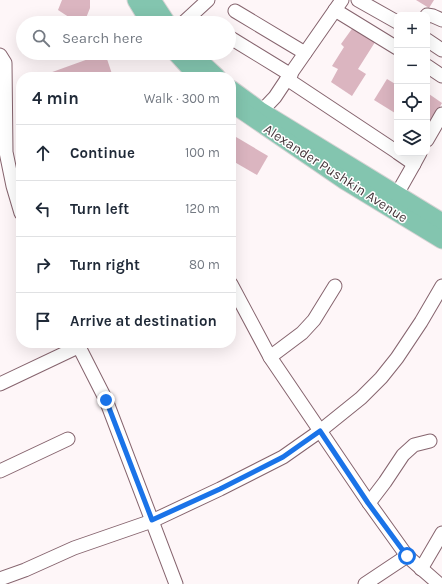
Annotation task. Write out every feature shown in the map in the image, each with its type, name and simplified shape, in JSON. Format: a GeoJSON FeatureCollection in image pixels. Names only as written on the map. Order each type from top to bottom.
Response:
{"type":"FeatureCollection","features":[{"type":"Feature","properties":{"kind":"main road"},"geometry":{"type":"LineString","coordinates":[[136,0],[146,16]]}},
{"type":"Feature","properties":{"kind":"main road"},"geometry":{"type":"LineString","coordinates":[[152,0],[162,16]]}},
{"type":"Feature","properties":{"kind":"main road"},"geometry":{"type":"LineString","coordinates":[[183,60],[191,69],[201,72]]}},
{"type":"Feature","properties":{"kind":"main road","name":"Alexander Pushkin Avenue"},"geometry":{"type":"LineString","coordinates":[[236,93],[257,115],[345,181],[442,240]]}},
{"type":"Feature","properties":{"kind":"main road","name":"Alexander Pushkin Avenue"},"geometry":{"type":"LineString","coordinates":[[236,105],[257,115],[397,194],[442,222]]}},
{"type":"Feature","properties":{"kind":"street"},"geometry":{"type":"LineString","coordinates":[[191,16],[208,0]]}},
{"type":"Feature","properties":{"kind":"street"},"geometry":{"type":"LineString","coordinates":[[358,0],[394,20]]}},
{"type":"Feature","properties":{"kind":"street"},"geometry":{"type":"LineString","coordinates":[[257,115],[275,97],[339,5],[394,46]]}},
{"type":"Feature","properties":{"kind":"street"},"geometry":{"type":"LineString","coordinates":[[235,11],[305,53]]}},
{"type":"Feature","properties":{"kind":"street"},"geometry":{"type":"LineString","coordinates":[[430,16],[442,20]]}},
{"type":"Feature","properties":{"kind":"street"},"geometry":{"type":"LineString","coordinates":[[236,42],[394,150]]}},
{"type":"Feature","properties":{"kind":"street"},"geometry":{"type":"LineString","coordinates":[[430,42],[442,50]]}},
{"type":"Feature","properties":{"kind":"street"},"geometry":{"type":"LineString","coordinates":[[0,55],[5,63],[6,152],[16,196]]}},
{"type":"Feature","properties":{"kind":"street"},"geometry":{"type":"LineString","coordinates":[[430,68],[442,76]]}},
{"type":"Feature","properties":{"kind":"street"},"geometry":{"type":"LineString","coordinates":[[430,136],[440,123]]}},
{"type":"Feature","properties":{"kind":"street"},"geometry":{"type":"LineString","coordinates":[[397,194],[417,158]]}},
{"type":"Feature","properties":{"kind":"street"},"geometry":{"type":"LineString","coordinates":[[270,357],[302,333],[314,320],[335,286]]}},
{"type":"Feature","properties":{"kind":"street"},"geometry":{"type":"LineString","coordinates":[[0,579],[25,570],[74,548],[152,520],[220,489],[283,457],[320,431],[361,398],[381,378],[397,358],[421,322],[442,286]]}},
{"type":"Feature","properties":{"kind":"street"},"geometry":{"type":"LineString","coordinates":[[236,293],[270,357],[368,503],[407,556],[439,584]]}},
{"type":"Feature","properties":{"kind":"street"},"geometry":{"type":"LineString","coordinates":[[0,384],[71,348]]}},
{"type":"Feature","properties":{"kind":"street"},"geometry":{"type":"LineString","coordinates":[[79,348],[106,400],[176,584]]}},
{"type":"Feature","properties":{"kind":"street"},"geometry":{"type":"LineString","coordinates":[[0,471],[68,439]]}},
{"type":"Feature","properties":{"kind":"street"},"geometry":{"type":"LineString","coordinates":[[368,503],[385,482],[403,455],[414,445],[430,441]]}},
{"type":"Feature","properties":{"kind":"street"},"geometry":{"type":"LineString","coordinates":[[421,569],[442,533]]}},
{"type":"Feature","properties":{"kind":"street"},"geometry":{"type":"LineString","coordinates":[[365,584],[407,556]]}},
{"type":"Feature","properties":{"kind":"building"},"geometry":{"type":"Polygon","coordinates":[[[62,0],[90,0],[90,8],[87,16],[67,16],[58,10],[62,0]]]}},
{"type":"Feature","properties":{"kind":"building"},"geometry":{"type":"Polygon","coordinates":[[[416,0],[434,0],[429,8],[416,0]]]}},
{"type":"Feature","properties":{"kind":"building"},"geometry":{"type":"Polygon","coordinates":[[[354,26],[377,39],[358,69],[366,74],[352,96],[331,82],[338,69],[332,66],[344,47],[341,44],[354,26]]]}},
{"type":"Feature","properties":{"kind":"building"},"geometry":{"type":"Polygon","coordinates":[[[86,60],[107,60],[111,72],[52,72],[86,60]]]}},
{"type":"Feature","properties":{"kind":"building"},"geometry":{"type":"Polygon","coordinates":[[[387,79],[394,83],[394,112],[374,100],[387,79]]]}},
{"type":"Feature","properties":{"kind":"building"},"geometry":{"type":"Polygon","coordinates":[[[430,95],[442,103],[430,123],[430,95]]]}},
{"type":"Feature","properties":{"kind":"building"},"geometry":{"type":"Polygon","coordinates":[[[236,137],[268,156],[257,175],[236,163],[236,137]]]}},
{"type":"Feature","properties":{"kind":"route"},"geometry":{"type":"LineString","coordinates":[[106,400],[152,520],[220,489],[283,457],[320,431],[368,503],[407,556]]}}]}
